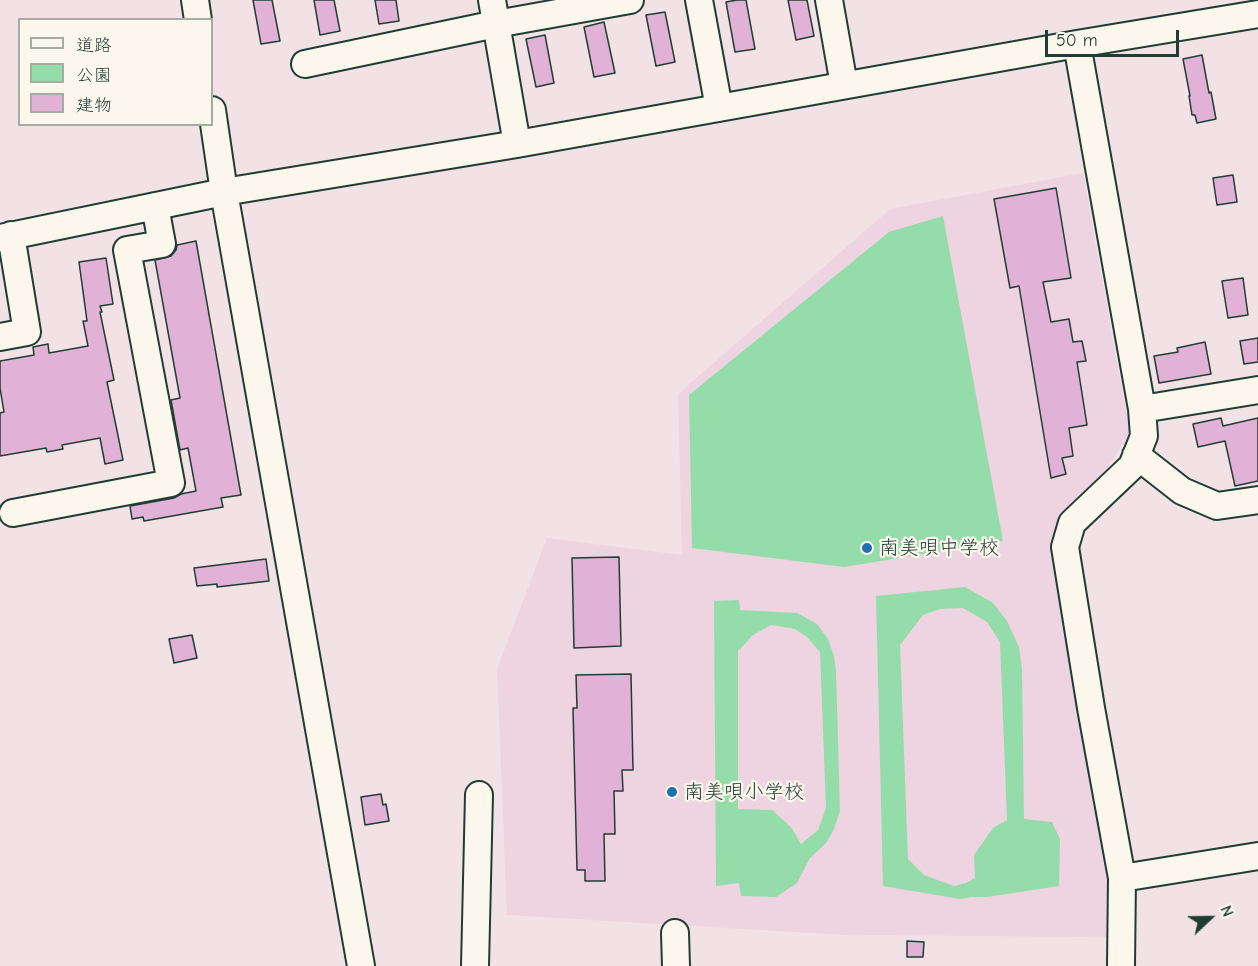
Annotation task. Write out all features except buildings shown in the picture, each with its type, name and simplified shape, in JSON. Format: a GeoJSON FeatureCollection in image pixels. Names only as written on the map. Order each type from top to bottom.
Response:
{"type":"FeatureCollection","features":[{"type":"Feature","properties":{"kind":"street"},"geometry":{"type":"LineString","coordinates":[[195,0],[198,18]]}},
{"type":"Feature","properties":{"kind":"street"},"geometry":{"type":"LineString","coordinates":[[305,64],[494,12],[630,0]]}},
{"type":"Feature","properties":{"kind":"street"},"geometry":{"type":"LineString","coordinates":[[699,0],[719,108]]}},
{"type":"Feature","properties":{"kind":"street"},"geometry":{"type":"LineString","coordinates":[[829,0],[844,85]]}},
{"type":"Feature","properties":{"kind":"street"},"geometry":{"type":"LineString","coordinates":[[0,337],[27,332],[5,236],[224,192],[517,144],[1255,10]]}},
{"type":"Feature","properties":{"kind":"street"},"geometry":{"type":"LineString","coordinates":[[494,12],[517,144]]}},
{"type":"Feature","properties":{"kind":"street"},"geometry":{"type":"LineString","coordinates":[[1077,44],[1142,409],[1144,436],[1132,466],[1072,523],[1065,547],[1122,878],[1121,966]]}},
{"type":"Feature","properties":{"kind":"street"},"geometry":{"type":"LineString","coordinates":[[213,117],[224,192],[361,966]]}},
{"type":"Feature","properties":{"kind":"street"},"geometry":{"type":"LineString","coordinates":[[13,513],[171,483],[127,250],[162,244],[155,206]]}},
{"type":"Feature","properties":{"kind":"street"},"geometry":{"type":"LineString","coordinates":[[1142,409],[1258,390]]}},
{"type":"Feature","properties":{"kind":"street"},"geometry":{"type":"LineString","coordinates":[[1136,455],[1182,491],[1217,506],[1258,500]]}},
{"type":"Feature","properties":{"kind":"street"},"geometry":{"type":"LineString","coordinates":[[475,966],[479,795]]}},
{"type":"Feature","properties":{"kind":"street"},"geometry":{"type":"LineString","coordinates":[[1122,878],[1258,856]]}},
{"type":"Feature","properties":{"kind":"street"},"geometry":{"type":"LineString","coordinates":[[675,933],[676,966]]}},
{"type":"Feature","properties":{"kind":"shaded area","name":"南美唄中学校"},"geometry":{"type":"Polygon","coordinates":[[[1083,173],[1130,434],[1105,471],[1063,511],[1050,541],[1110,879],[1108,937],[846,935],[507,915],[497,669],[547,538],[682,555],[678,394],[890,209],[1083,173]]]}},
{"type":"Feature","properties":{"kind":"green space"},"geometry":{"type":"Polygon","coordinates":[[[943,216],[1003,541],[844,567],[692,548],[689,395],[889,232],[943,216]]]}},
{"type":"Feature","properties":{"kind":"green space"},"geometry":{"type":"Polygon","coordinates":[[[965,587],[993,603],[1007,621],[1019,647],[1022,669],[1024,819],[1052,822],[1060,839],[1059,886],[960,899],[883,886],[876,596],[965,587]],[[963,608],[940,609],[923,615],[900,645],[908,859],[924,875],[954,886],[975,878],[974,855],[993,828],[1007,820],[1000,642],[987,622],[963,608]]]}},
{"type":"Feature","properties":{"kind":"green space"},"geometry":{"type":"Polygon","coordinates":[[[739,600],[740,610],[797,613],[817,624],[828,639],[834,656],[840,811],[826,843],[810,858],[797,883],[776,897],[741,896],[739,883],[716,886],[714,601],[739,600]],[[771,625],[753,635],[738,651],[738,809],[772,810],[791,827],[801,844],[818,830],[826,808],[820,652],[807,637],[795,629],[771,625]]]}},
{"type":"Feature","properties":{"kind":"place","name":"南美唄中学校"},"geometry":{"type":"Point","coordinates":[867,548]}},
{"type":"Feature","properties":{"kind":"place","name":"南美唄小学校"},"geometry":{"type":"Point","coordinates":[672,792]}}]}
